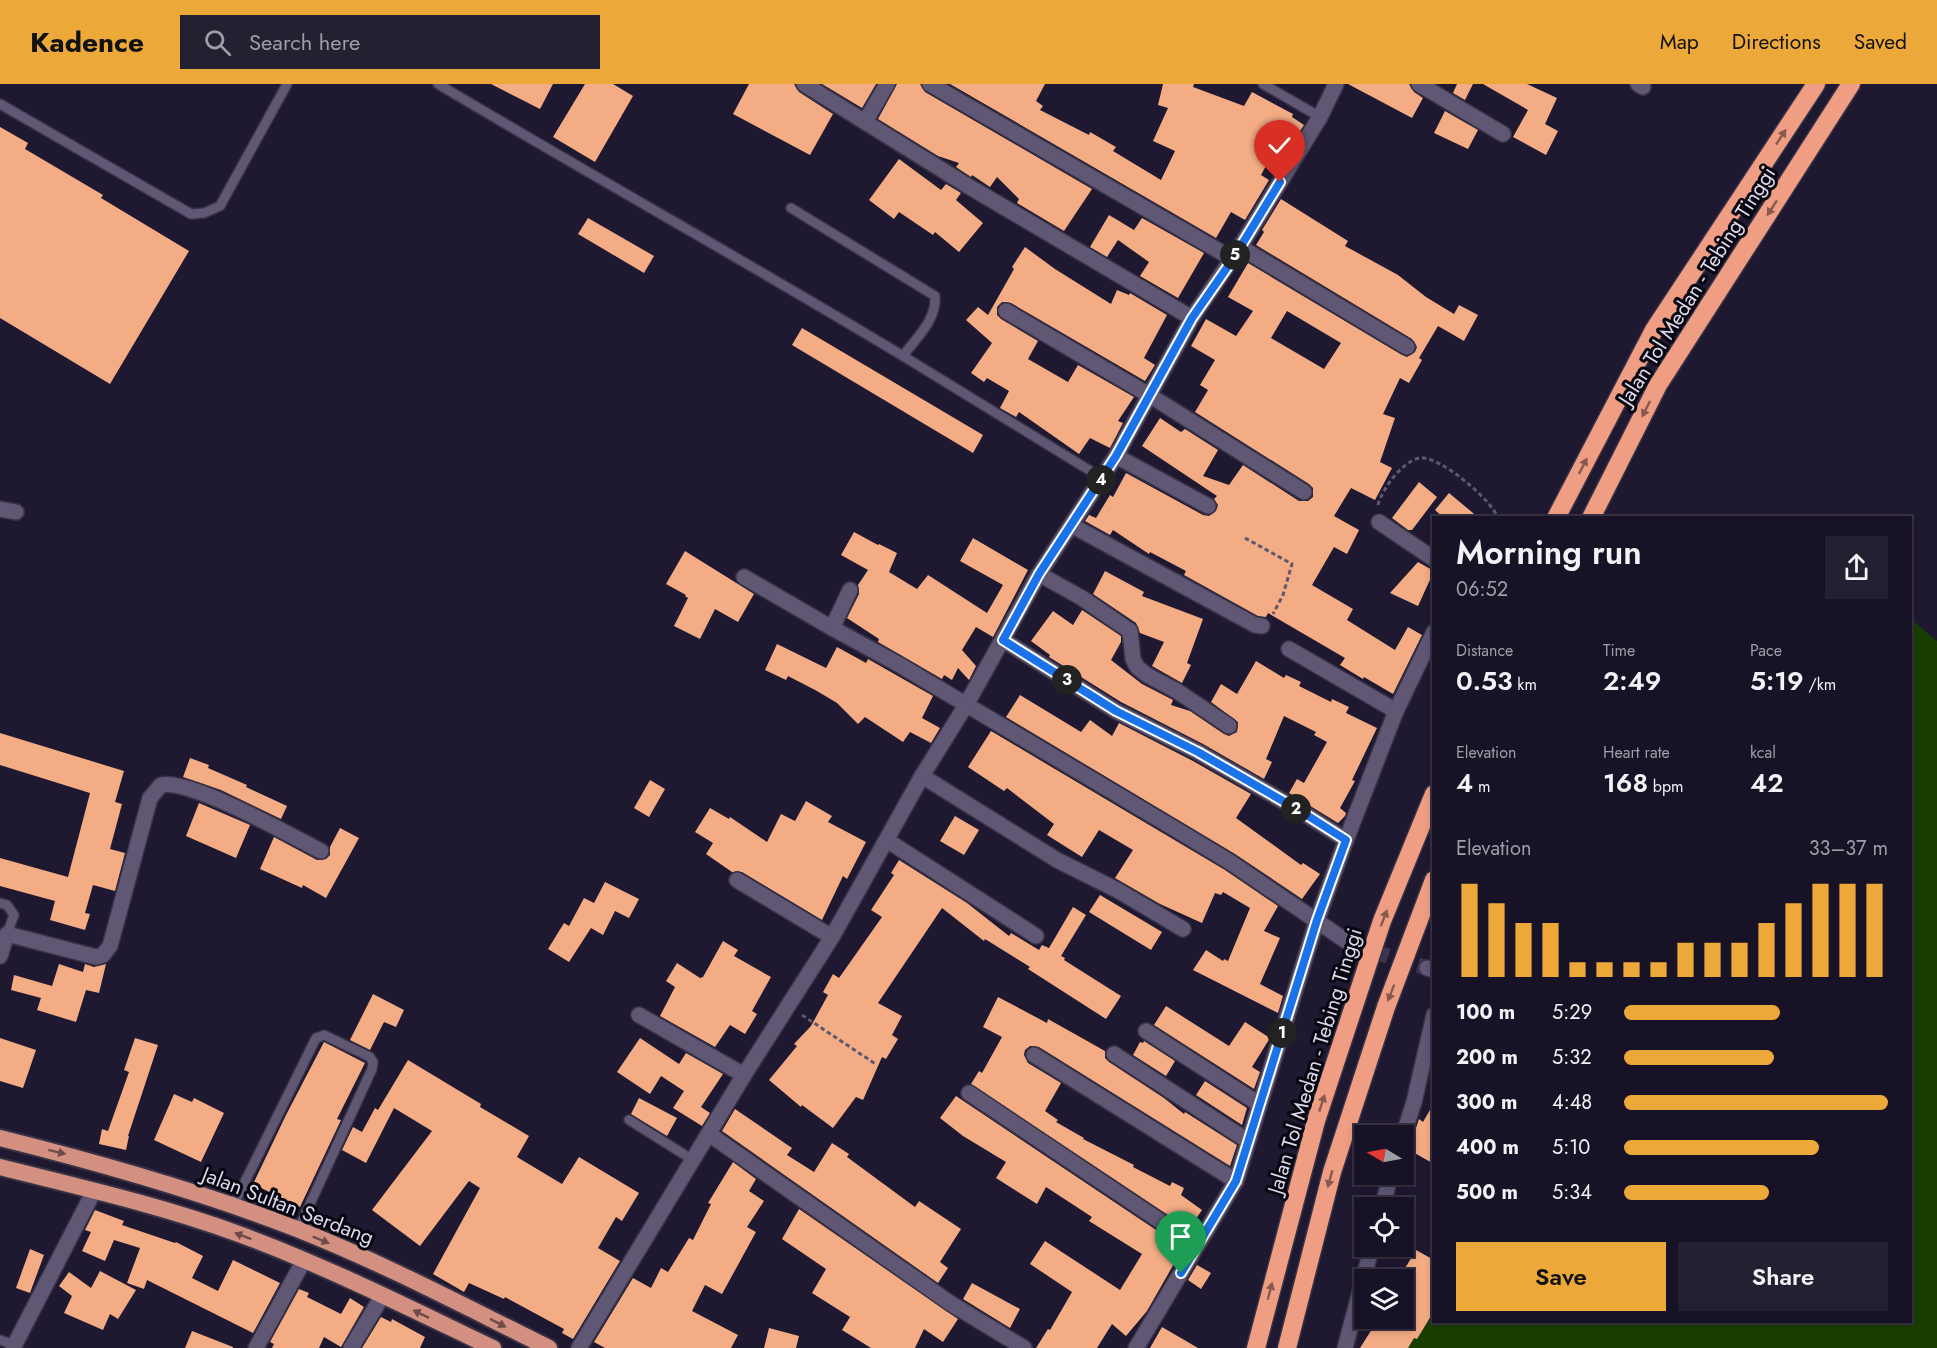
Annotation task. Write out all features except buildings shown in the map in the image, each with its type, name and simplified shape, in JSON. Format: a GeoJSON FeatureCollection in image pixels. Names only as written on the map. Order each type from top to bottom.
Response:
{"type":"FeatureCollection","features":[{"type":"Feature","properties":{"kind":"highway","name":"Jalan Tol Medan - Tebing Tinggi"},"geometry":{"type":"LineString","coordinates":[[1592,516],[1658,385],[1851,84]]}},
{"type":"Feature","properties":{"kind":"highway","name":"Jalan Tol Medan - Tebing Tinggi"},"geometry":{"type":"LineString","coordinates":[[1557,516],[1654,330],[1814,88]]}},
{"type":"Feature","properties":{"kind":"highway","name":"Jalan Tol Medan - Tebing Tinggi"},"geometry":{"type":"LineString","coordinates":[[1256,1348],[1316,1121],[1382,921],[1432,799]]}},
{"type":"Feature","properties":{"kind":"highway"},"geometry":{"type":"LineString","coordinates":[[1287,1348],[1332,1172],[1386,1007],[1432,885]]}},
{"type":"Feature","properties":{"kind":"highway","name":"Jalan Sultan Serdang"},"geometry":{"type":"LineString","coordinates":[[0,1138],[84,1159],[233,1206],[298,1230],[361,1257],[549,1348]]}},
{"type":"Feature","properties":{"kind":"highway"},"geometry":{"type":"LineString","coordinates":[[0,1167],[136,1201],[202,1222],[304,1260],[493,1348]]}},
{"type":"Feature","properties":{"kind":"street"},"geometry":{"type":"LineString","coordinates":[[804,84],[968,186],[1192,318]]}},
{"type":"Feature","properties":{"kind":"street"},"geometry":{"type":"LineString","coordinates":[[865,122],[887,84]]}},
{"type":"Feature","properties":{"kind":"street"},"geometry":{"type":"LineString","coordinates":[[930,84],[1407,347]]}},
{"type":"Feature","properties":{"kind":"street"},"geometry":{"type":"LineString","coordinates":[[579,1348],[744,1075],[832,937],[1039,574],[1116,456],[1192,318],[1237,253],[1320,117],[1336,84]]}},
{"type":"Feature","properties":{"kind":"street"},"geometry":{"type":"LineString","coordinates":[[1419,84],[1503,134]]}},
{"type":"Feature","properties":{"kind":"street"},"geometry":{"type":"LineString","coordinates":[[1006,311],[1149,395],[1304,492]]}},
{"type":"Feature","properties":{"kind":"street"},"geometry":{"type":"LineString","coordinates":[[1116,456],[1208,506]]}},
{"type":"Feature","properties":{"kind":"street"},"geometry":{"type":"LineString","coordinates":[[0,509],[15,512]]}},
{"type":"Feature","properties":{"kind":"street"},"geometry":{"type":"LineString","coordinates":[[1379,522],[1432,558]]}},
{"type":"Feature","properties":{"kind":"street"},"geometry":{"type":"LineString","coordinates":[[1071,525],[1256,625],[1262,626]]}},
{"type":"Feature","properties":{"kind":"street"},"geometry":{"type":"LineString","coordinates":[[1039,574],[1082,598],[1130,631],[1133,659],[1137,667],[1147,675],[1178,691],[1229,726]]}},
{"type":"Feature","properties":{"kind":"street"},"geometry":{"type":"LineString","coordinates":[[744,577],[1064,761],[1177,830],[1352,945]]}},
{"type":"Feature","properties":{"kind":"street"},"geometry":{"type":"LineString","coordinates":[[832,628],[850,590]]}},
{"type":"Feature","properties":{"kind":"street"},"geometry":{"type":"LineString","coordinates":[[1136,1348],[1236,1181],[1317,920],[1396,711],[1432,636]]}},
{"type":"Feature","properties":{"kind":"street"},"geometry":{"type":"LineString","coordinates":[[1003,640],[1116,711],[1198,752],[1346,840]]}},
{"type":"Feature","properties":{"kind":"street"},"geometry":{"type":"LineString","coordinates":[[1289,649],[1396,711]]}},
{"type":"Feature","properties":{"kind":"street"},"geometry":{"type":"LineString","coordinates":[[922,776],[1057,860],[1117,890],[1184,929]]}},
{"type":"Feature","properties":{"kind":"street"},"geometry":{"type":"LineString","coordinates":[[0,956],[7,934],[96,957],[107,952],[150,798],[161,785],[173,784],[223,801],[321,851]]}},
{"type":"Feature","properties":{"kind":"street"},"geometry":{"type":"LineString","coordinates":[[888,841],[1036,936]]}},
{"type":"Feature","properties":{"kind":"street"},"geometry":{"type":"LineString","coordinates":[[737,880],[832,937]]}},
{"type":"Feature","properties":{"kind":"street"},"geometry":{"type":"LineString","coordinates":[[639,1015],[744,1075]]}},
{"type":"Feature","properties":{"kind":"street"},"geometry":{"type":"LineString","coordinates":[[1407,1125],[1432,1024]]}},
{"type":"Feature","properties":{"kind":"street"},"geometry":{"type":"LineString","coordinates":[[1146,1031],[1259,1104]]}},
{"type":"Feature","properties":{"kind":"street"},"geometry":{"type":"LineString","coordinates":[[1114,1054],[1248,1141]]}},
{"type":"Feature","properties":{"kind":"street"},"geometry":{"type":"LineString","coordinates":[[1034,1055],[1236,1181]]}},
{"type":"Feature","properties":{"kind":"street"},"geometry":{"type":"LineString","coordinates":[[969,1093],[1196,1245]]}},
{"type":"Feature","properties":{"kind":"street"},"geometry":{"type":"LineString","coordinates":[[709,1134],[930,1290],[1024,1348]]}},
{"type":"Feature","properties":{"kind":"street"},"geometry":{"type":"LineString","coordinates":[[9,1344],[94,1191]]}},
{"type":"Feature","properties":{"kind":"street"},"geometry":{"type":"LineString","coordinates":[[1345,1348],[1369,1257]]}},
{"type":"Feature","properties":{"kind":"street"},"geometry":{"type":"LineString","coordinates":[[256,1348],[304,1260]]}},
{"type":"Feature","properties":{"kind":"street"},"geometry":{"type":"LineString","coordinates":[[351,1348],[383,1295]]}},
{"type":"Feature","properties":{"kind":"lane"},"geometry":{"type":"LineString","coordinates":[[0,104],[191,214],[204,213],[220,206],[286,84]]}},
{"type":"Feature","properties":{"kind":"lane"},"geometry":{"type":"LineString","coordinates":[[438,84],[574,166],[784,284],[1102,478]]}},
{"type":"Feature","properties":{"kind":"lane"},"geometry":{"type":"LineString","coordinates":[[1263,84],[1320,117]]}},
{"type":"Feature","properties":{"kind":"lane"},"geometry":{"type":"LineString","coordinates":[[791,208],[935,296],[936,305],[933,316],[903,356]]}},
{"type":"Feature","properties":{"kind":"lane"},"geometry":{"type":"LineString","coordinates":[[0,903],[7,905],[14,915],[7,934]]}},
{"type":"Feature","properties":{"kind":"lane"},"geometry":{"type":"LineString","coordinates":[[233,1206],[316,1038],[324,1035],[370,1057],[373,1062],[372,1069],[298,1230]]}},
{"type":"Feature","properties":{"kind":"lane"},"geometry":{"type":"LineString","coordinates":[[629,1120],[693,1160]]}},
{"type":"Feature","properties":{"kind":"path"},"geometry":{"type":"LineString","coordinates":[[1379,522],[1377,509],[1385,487],[1407,464],[1418,458],[1429,459],[1441,464],[1465,482],[1494,509],[1497,516]]}},
{"type":"Feature","properties":{"kind":"path"},"geometry":{"type":"LineString","coordinates":[[1245,538],[1292,564],[1283,595],[1272,616],[1262,626]]}},
{"type":"Feature","properties":{"kind":"path"},"geometry":{"type":"LineString","coordinates":[[788,1006],[878,1065]]}},
{"type":"Feature","properties":{"kind":"green space"},"geometry":{"type":"Polygon","coordinates":[[[1912,620],[1937,641],[1937,1348],[1399,1348],[1411,1329],[1414,1329],[1414,1324],[1432,1295],[1432,1323],[1912,1323],[1912,620]]]}},
{"type":"Feature","properties":{"kind":"tunnel"},"geometry":{"type":"LineString","coordinates":[[1352,945],[1427,968]]}},
{"type":"Feature","properties":{"kind":"route"},"geometry":{"type":"LineString","coordinates":[[1181,1273],[1236,1181],[1317,920],[1346,840],[1198,752],[1116,711],[1003,640],[1039,574],[1116,456],[1192,318],[1233,259],[1280,182]]}}]}
